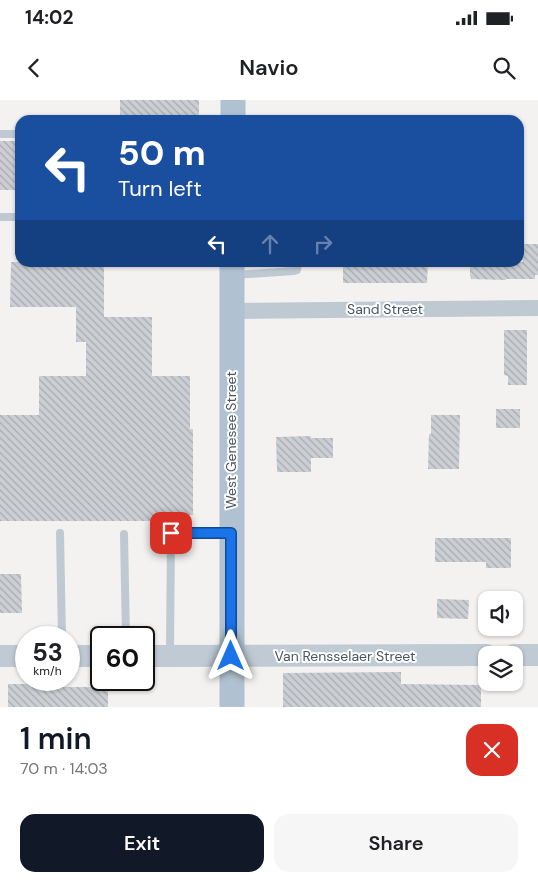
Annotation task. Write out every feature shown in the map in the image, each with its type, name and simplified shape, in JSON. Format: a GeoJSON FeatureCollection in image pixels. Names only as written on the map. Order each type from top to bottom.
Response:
{"type":"FeatureCollection","features":[{"type":"Feature","properties":{"kind":"main road"},"geometry":{"type":"LineString","coordinates":[[233,100],[233,115]]}},
{"type":"Feature","properties":{"kind":"main road","name":"West Genesee Street"},"geometry":{"type":"LineString","coordinates":[[232,269],[232,707]]}},
{"type":"Feature","properties":{"kind":"street","name":"Sand Street"},"geometry":{"type":"LineString","coordinates":[[231,310],[538,308]]}},
{"type":"Feature","properties":{"kind":"street","name":"Van Rensselaer Street"},"geometry":{"type":"LineString","coordinates":[[155,656],[478,655]]}},
{"type":"Feature","properties":{"kind":"street"},"geometry":{"type":"LineString","coordinates":[[523,655],[538,655]]}},
{"type":"Feature","properties":{"kind":"street"},"geometry":{"type":"LineString","coordinates":[[0,656],[15,656]]}},
{"type":"Feature","properties":{"kind":"lane"},"geometry":{"type":"LineString","coordinates":[[0,134],[15,134]]}},
{"type":"Feature","properties":{"kind":"lane"},"geometry":{"type":"LineString","coordinates":[[0,217],[15,217]]}},
{"type":"Feature","properties":{"kind":"lane"},"geometry":{"type":"LineString","coordinates":[[232,269],[294,271],[297,270],[297,267]]}},
{"type":"Feature","properties":{"kind":"lane"},"geometry":{"type":"LineString","coordinates":[[60,533],[62,626]]}},
{"type":"Feature","properties":{"kind":"lane"},"geometry":{"type":"LineString","coordinates":[[170,656],[171,533],[231,533]]}},
{"type":"Feature","properties":{"kind":"lane"},"geometry":{"type":"LineString","coordinates":[[124,534],[126,626]]}},
{"type":"Feature","properties":{"kind":"building"},"geometry":{"type":"Polygon","coordinates":[[[120,100],[199,100],[199,115],[120,115],[120,100]]]}},
{"type":"Feature","properties":{"kind":"building"},"geometry":{"type":"Polygon","coordinates":[[[0,141],[15,141],[15,190],[0,190],[0,141]]]}},
{"type":"Feature","properties":{"kind":"building"},"geometry":{"type":"Polygon","coordinates":[[[524,244],[538,244],[538,275],[535,275],[535,279],[471,279],[470,267],[524,267],[524,244]]]}},
{"type":"Feature","properties":{"kind":"building"},"geometry":{"type":"Polygon","coordinates":[[[11,262],[15,262],[15,267],[104,267],[104,317],[152,317],[152,376],[190,376],[190,429],[193,429],[193,515],[154,515],[154,521],[0,521],[0,415],[39,415],[39,376],[86,376],[86,342],[76,342],[76,307],[10,307],[11,262]]]}},
{"type":"Feature","properties":{"kind":"building"},"geometry":{"type":"Polygon","coordinates":[[[343,267],[428,267],[427,283],[343,283],[343,267]]]}},
{"type":"Feature","properties":{"kind":"building"},"geometry":{"type":"Polygon","coordinates":[[[504,330],[527,330],[527,385],[508,385],[508,376],[504,375],[504,330]]]}},
{"type":"Feature","properties":{"kind":"building"},"geometry":{"type":"Polygon","coordinates":[[[496,409],[520,409],[520,428],[496,428],[496,409]]]}},
{"type":"Feature","properties":{"kind":"building"},"geometry":{"type":"Polygon","coordinates":[[[431,415],[460,415],[459,469],[428,469],[431,415]]]}},
{"type":"Feature","properties":{"kind":"building"},"geometry":{"type":"Polygon","coordinates":[[[311,436],[311,438],[333,438],[333,458],[311,458],[311,472],[277,472],[276,437],[311,436]]]}},
{"type":"Feature","properties":{"kind":"building"},"geometry":{"type":"Polygon","coordinates":[[[435,538],[511,538],[511,568],[486,568],[486,562],[435,562],[435,538]]]}},
{"type":"Feature","properties":{"kind":"building"},"geometry":{"type":"Polygon","coordinates":[[[0,574],[21,574],[22,613],[0,613],[0,574]]]}},
{"type":"Feature","properties":{"kind":"building"},"geometry":{"type":"Polygon","coordinates":[[[437,599],[469,600],[468,619],[437,618],[437,599]]]}},
{"type":"Feature","properties":{"kind":"building"},"geometry":{"type":"Polygon","coordinates":[[[401,672],[401,684],[478,685],[478,691],[481,691],[481,707],[283,707],[283,673],[401,672]]]}},
{"type":"Feature","properties":{"kind":"building"},"geometry":{"type":"Polygon","coordinates":[[[8,684],[15,684],[15,691],[80,691],[80,687],[90,687],[90,691],[108,691],[108,707],[8,707],[8,684]]]}},
{"type":"Feature","properties":{"kind":"route"},"geometry":{"type":"LineString","coordinates":[[171,533],[231,533],[231,656]]}}]}
